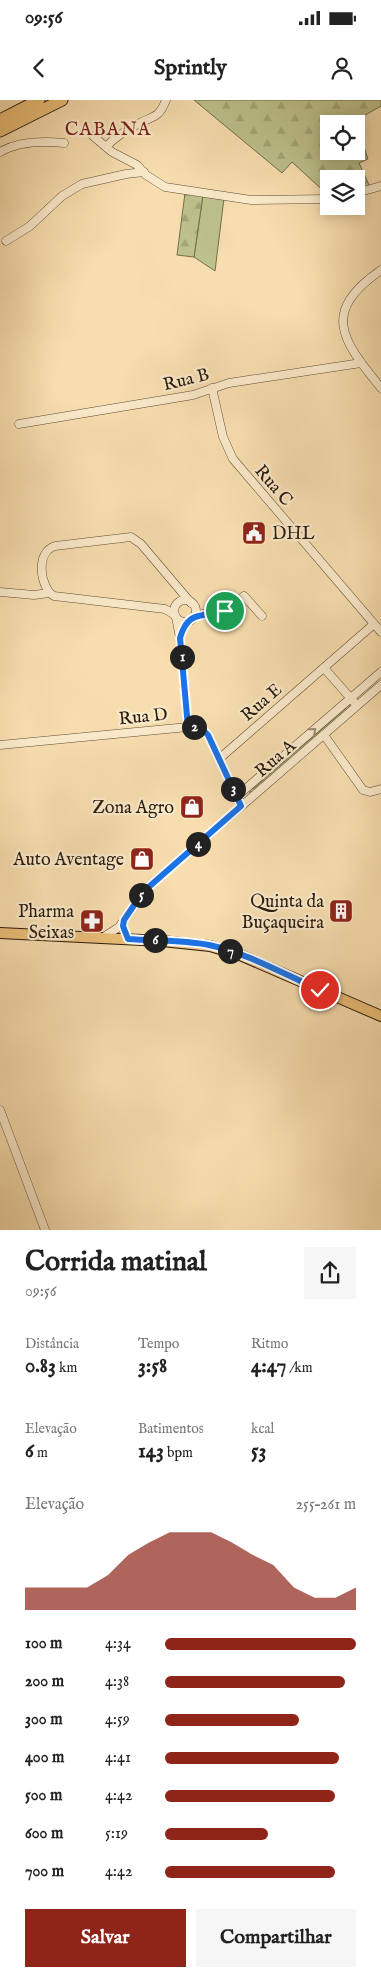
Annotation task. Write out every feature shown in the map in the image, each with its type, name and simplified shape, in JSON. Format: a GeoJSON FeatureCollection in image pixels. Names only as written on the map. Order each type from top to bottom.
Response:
{"type":"FeatureCollection","features":[{"type":"Feature","properties":{"kind":"highway"},"geometry":{"type":"LineString","coordinates":[[0,120],[39,100]]}},
{"type":"Feature","properties":{"kind":"highway"},"geometry":{"type":"LineString","coordinates":[[0,131],[62,100]]}},
{"type":"Feature","properties":{"kind":"main road"},"geometry":{"type":"LineString","coordinates":[[0,933],[188,943],[210,946],[229,951],[381,1016]]}},
{"type":"Feature","properties":{"kind":"street"},"geometry":{"type":"LineString","coordinates":[[106,147],[114,138],[135,125],[155,117],[166,100]]}},
{"type":"Feature","properties":{"kind":"street"},"geometry":{"type":"LineString","coordinates":[[93,136],[116,155],[138,165],[146,174],[165,187],[248,200],[320,199]]}},
{"type":"Feature","properties":{"kind":"street"},"geometry":{"type":"LineString","coordinates":[[0,152],[13,146],[39,142],[64,143]]}},
{"type":"Feature","properties":{"kind":"street"},"geometry":{"type":"LineString","coordinates":[[6,241],[30,226],[60,198],[82,184],[129,173],[146,174]]}},
{"type":"Feature","properties":{"kind":"street"},"geometry":{"type":"LineString","coordinates":[[365,190],[381,186]]}},
{"type":"Feature","properties":{"kind":"street"},"geometry":{"type":"LineString","coordinates":[[381,270],[356,290],[348,300],[342,322],[361,363],[381,388]]}},
{"type":"Feature","properties":{"kind":"street","name":"Rua B"},"geometry":{"type":"LineString","coordinates":[[19,424],[193,396],[229,383],[361,363]]}},
{"type":"Feature","properties":{"kind":"street","name":"Rua C"},"geometry":{"type":"LineString","coordinates":[[212,388],[223,436],[233,459],[381,632]]}},
{"type":"Feature","properties":{"kind":"street"},"geometry":{"type":"LineString","coordinates":[[49,593],[44,584],[42,560],[43,554],[47,549],[58,545],[126,537],[133,538],[139,542],[193,605],[191,619],[180,638]]}},
{"type":"Feature","properties":{"kind":"street"},"geometry":{"type":"LineString","coordinates":[[181,591],[176,616],[180,638],[188,727]]}},
{"type":"Feature","properties":{"kind":"street"},"geometry":{"type":"LineString","coordinates":[[0,592],[34,596],[49,593],[60,598],[165,609],[181,621],[225,611],[244,596],[262,616]]}},
{"type":"Feature","properties":{"kind":"street"},"geometry":{"type":"LineString","coordinates":[[165,609],[185,600],[206,614]]}},
{"type":"Feature","properties":{"kind":"street","name":"Rua E"},"geometry":{"type":"LineString","coordinates":[[219,758],[374,624]]}},
{"type":"Feature","properties":{"kind":"street"},"geometry":{"type":"LineString","coordinates":[[324,668],[357,706]]}},
{"type":"Feature","properties":{"kind":"street"},"geometry":{"type":"LineString","coordinates":[[236,797],[381,672]]}},
{"type":"Feature","properties":{"kind":"street","name":"Rua A"},"geometry":{"type":"LineString","coordinates":[[121,927],[146,889],[381,685]]}},
{"type":"Feature","properties":{"kind":"street","name":"Rua D"},"geometry":{"type":"LineString","coordinates":[[0,745],[188,727],[198,728],[206,732],[241,806]]}},
{"type":"Feature","properties":{"kind":"street"},"geometry":{"type":"LineString","coordinates":[[324,735],[364,790],[370,792],[381,789]]}},
{"type":"Feature","properties":{"kind":"street"},"geometry":{"type":"LineString","coordinates":[[100,938],[121,927],[123,939]]}},
{"type":"Feature","properties":{"kind":"street"},"geometry":{"type":"LineString","coordinates":[[0,1110],[45,1230]]}},
{"type":"Feature","properties":{"kind":"green space"},"geometry":{"type":"Polygon","coordinates":[[[194,100],[381,100],[381,106],[365,115],[320,115],[320,160],[365,160],[365,150],[368,159],[359,163],[362,170],[320,170],[320,188],[292,162],[282,173],[194,100]]]}},
{"type":"Feature","properties":{"kind":"green space"},"geometry":{"type":"Polygon","coordinates":[[[365,176],[370,187],[365,188],[365,176]]]}},
{"type":"Feature","properties":{"kind":"green space"},"geometry":{"type":"Polygon","coordinates":[[[185,193],[203,195],[194,257],[177,255],[185,193]]]}},
{"type":"Feature","properties":{"kind":"green space"},"geometry":{"type":"Polygon","coordinates":[[[203,195],[224,198],[215,271],[194,257],[203,195]]]}},
{"type":"Feature","properties":{"kind":"green space"},"geometry":{"type":"Polygon","coordinates":[[[348,703],[350,708],[252,792],[249,792],[248,790],[254,788],[346,708],[345,706],[348,703]]]}},
{"type":"Feature","properties":{"kind":"place","name":"DHL"},"geometry":{"type":"Point","coordinates":[254,533]}},
{"type":"Feature","properties":{"kind":"place","name":"Zona Agro"},"geometry":{"type":"Point","coordinates":[192,807]}},
{"type":"Feature","properties":{"kind":"place","name":"Auto Aventage"},"geometry":{"type":"Point","coordinates":[142,859]}},
{"type":"Feature","properties":{"kind":"place","name":"Quinta da Buçaqueira"},"geometry":{"type":"Point","coordinates":[341,911]}},
{"type":"Feature","properties":{"kind":"place","name":"Pharma Seixas"},"geometry":{"type":"Point","coordinates":[92,921]}},
{"type":"Feature","properties":{"kind":"district","name":"CABANA"},"geometry":{"type":"Point","coordinates":[108,128]}},
{"type":"Feature","properties":{"kind":"route"},"geometry":{"type":"LineString","coordinates":[[225,611],[194,617],[184,626],[180,638],[188,727],[201,728],[208,735],[241,806],[146,889],[126,917],[123,924],[124,929],[128,939],[188,943],[229,951],[320,990]]}}]}
